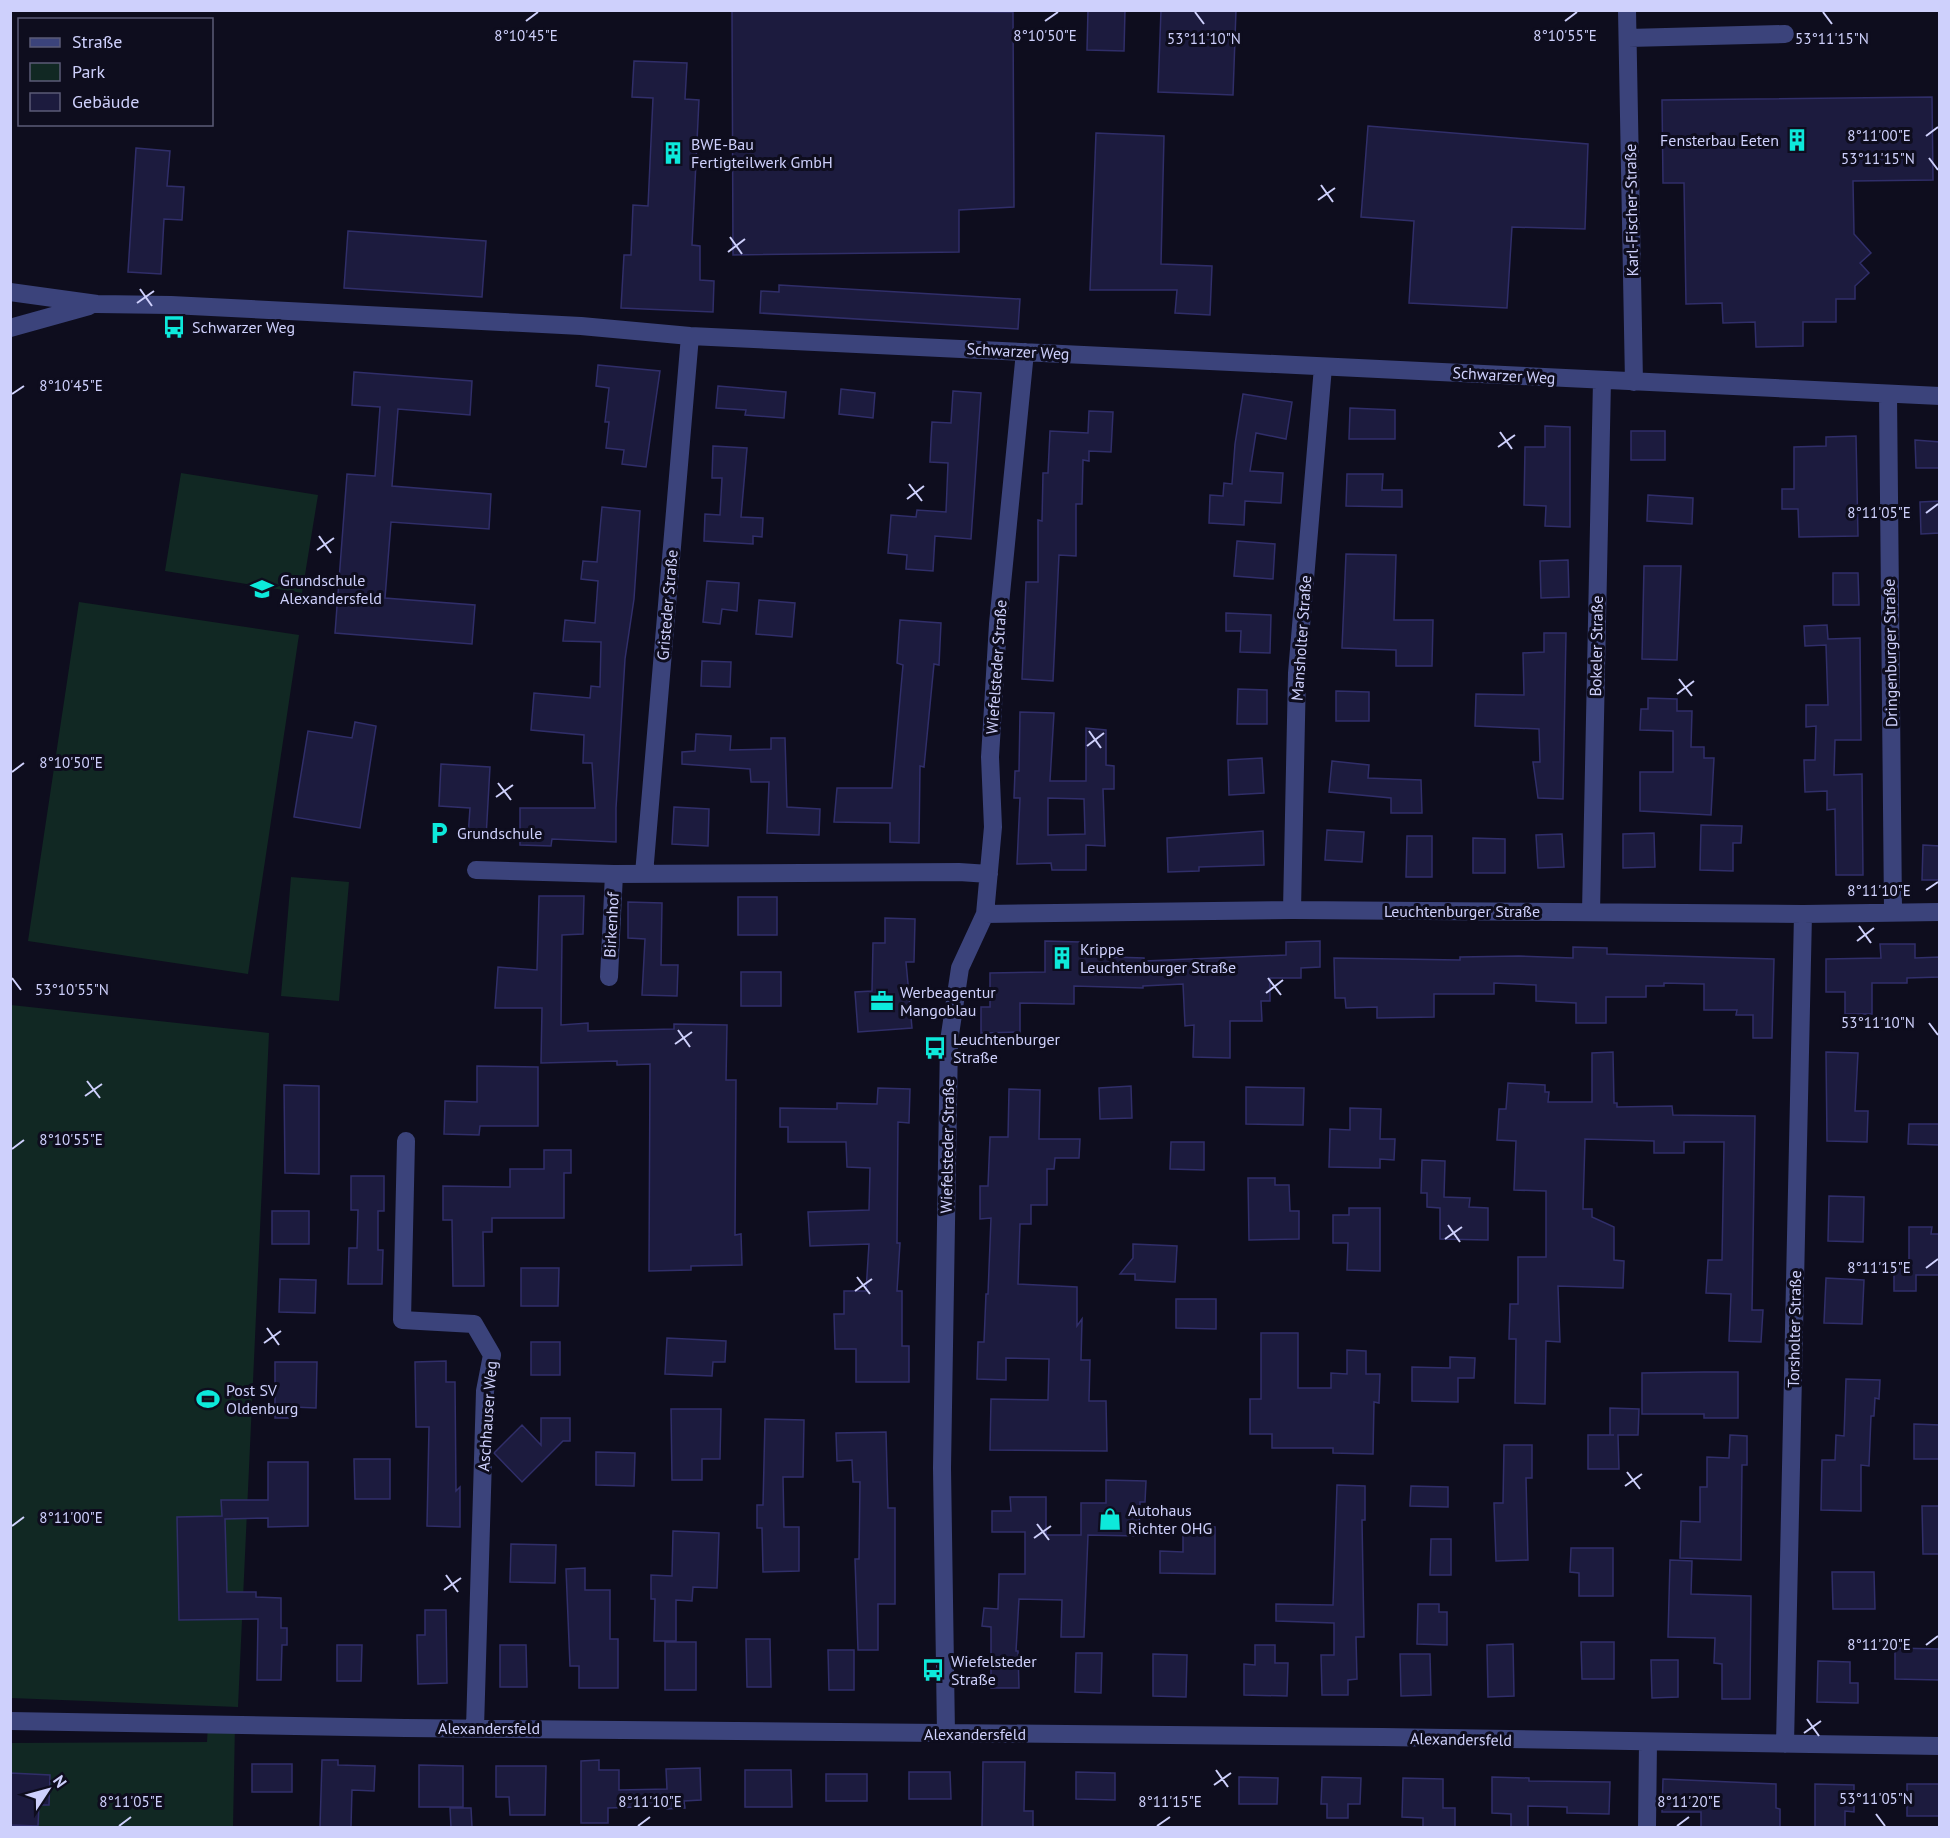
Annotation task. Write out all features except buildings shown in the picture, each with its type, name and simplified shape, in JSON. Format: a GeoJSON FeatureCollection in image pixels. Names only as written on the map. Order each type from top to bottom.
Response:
{"type":"FeatureCollection","features":[{"type":"Feature","properties":{"kind":"street","name":"Karl-Fischer-Straße"},"geometry":{"type":"LineString","coordinates":[[1627,10],[1634,382]]}},
{"type":"Feature","properties":{"kind":"street"},"geometry":{"type":"LineString","coordinates":[[1628,38],[1785,34]]}},
{"type":"Feature","properties":{"kind":"street","name":"Schwarzer Weg"},"geometry":{"type":"LineString","coordinates":[[10,292],[97,304],[171,305],[569,326],[690,336],[1940,396]]}},
{"type":"Feature","properties":{"kind":"street","name":"Schwarzer Weg"},"geometry":{"type":"LineString","coordinates":[[10,328],[97,304]]}},
{"type":"Feature","properties":{"kind":"street","name":"Gristeder Straße"},"geometry":{"type":"LineString","coordinates":[[644,874],[690,336]]}},
{"type":"Feature","properties":{"kind":"street","name":"Wiefelsteder Straße"},"geometry":{"type":"LineString","coordinates":[[946,1733],[942,1457],[949,1041],[960,968],[985,915],[993,827],[990,758],[998,624],[1024,352]]}},
{"type":"Feature","properties":{"kind":"street","name":"Mansholter Straße"},"geometry":{"type":"LineString","coordinates":[[1292,910],[1297,674],[1323,366]]}},
{"type":"Feature","properties":{"kind":"street","name":"Bokeler Straße"},"geometry":{"type":"LineString","coordinates":[[1591,912],[1602,380]]}},
{"type":"Feature","properties":{"kind":"street","name":"Dringenburger Straße"},"geometry":{"type":"LineString","coordinates":[[1888,394],[1893,911]]}},
{"type":"Feature","properties":{"kind":"street"},"geometry":{"type":"LineString","coordinates":[[476,870],[614,874],[959,872],[988,874]]}},
{"type":"Feature","properties":{"kind":"street","name":"Birkenhof"},"geometry":{"type":"LineString","coordinates":[[609,977],[614,874]]}},
{"type":"Feature","properties":{"kind":"street","name":"Leuchtenburger Straße"},"geometry":{"type":"LineString","coordinates":[[985,915],[1292,910],[1803,914],[1940,912]]}},
{"type":"Feature","properties":{"kind":"street","name":"Torsholter Straße"},"geometry":{"type":"LineString","coordinates":[[1785,1744],[1803,914]]}},
{"type":"Feature","properties":{"kind":"street","name":"Aschhauser Weg"},"geometry":{"type":"LineString","coordinates":[[406,1141],[402,1320],[474,1324],[492,1355],[485,1391],[475,1728]]}},
{"type":"Feature","properties":{"kind":"street","name":"Alexandersfeld"},"geometry":{"type":"LineString","coordinates":[[10,1721],[1940,1746]]}},
{"type":"Feature","properties":{"kind":"street"},"geometry":{"type":"LineString","coordinates":[[1647,1827],[1648,1742]]}},
{"type":"Feature","properties":{"kind":"green space"},"geometry":{"type":"Polygon","coordinates":[[[181,473],[318,495],[302,593],[165,571],[181,473]]]}},
{"type":"Feature","properties":{"kind":"green space"},"geometry":{"type":"Polygon","coordinates":[[[79,602],[299,635],[248,974],[28,941],[79,602]]]}},
{"type":"Feature","properties":{"kind":"green space"},"geometry":{"type":"Polygon","coordinates":[[[291,877],[349,882],[339,1001],[281,996],[291,877]]]}},
{"type":"Feature","properties":{"kind":"green space","name":"Post SV Oldenburg"},"geometry":{"type":"Polygon","coordinates":[[[11,1005],[269,1033],[238,1707],[11,1698],[11,1005]]]}},
{"type":"Feature","properties":{"kind":"green space"},"geometry":{"type":"Polygon","coordinates":[[[208,1724],[235,1724],[233,1827],[11,1827],[10,1743],[207,1742],[208,1724]]]}},
{"type":"Feature","properties":{"kind":"place","name":"Fensterbau Eeten"},"geometry":{"type":"Point","coordinates":[1797,140]}},
{"type":"Feature","properties":{"kind":"place","name":"BWE-Bau Fertigteilwerk GmbH"},"geometry":{"type":"Point","coordinates":[673,153]}},
{"type":"Feature","properties":{"kind":"place","name":"Schwarzer Weg"},"geometry":{"type":"Point","coordinates":[174,327]}},
{"type":"Feature","properties":{"kind":"place","name":"Grundschule Alexandersfeld"},"geometry":{"type":"Point","coordinates":[262,589]}},
{"type":"Feature","properties":{"kind":"place","name":"Grundschule"},"geometry":{"type":"Point","coordinates":[439,833]}},
{"type":"Feature","properties":{"kind":"place","name":"Krippe Leuchtenburger Straße"},"geometry":{"type":"Point","coordinates":[1062,958]}},
{"type":"Feature","properties":{"kind":"place","name":"Werbeagentur Mangoblau"},"geometry":{"type":"Point","coordinates":[882,1001]}},
{"type":"Feature","properties":{"kind":"place","name":"Leuchtenburger Straße"},"geometry":{"type":"Point","coordinates":[935,1048]}},
{"type":"Feature","properties":{"kind":"place","name":"Post SV Oldenburg"},"geometry":{"type":"Point","coordinates":[208,1399]}},
{"type":"Feature","properties":{"kind":"place","name":"Autohaus Richter OHG"},"geometry":{"type":"Point","coordinates":[1110,1519]}},
{"type":"Feature","properties":{"kind":"place","name":"Wiefelsteder Straße"},"geometry":{"type":"Point","coordinates":[933,1670]}}]}
